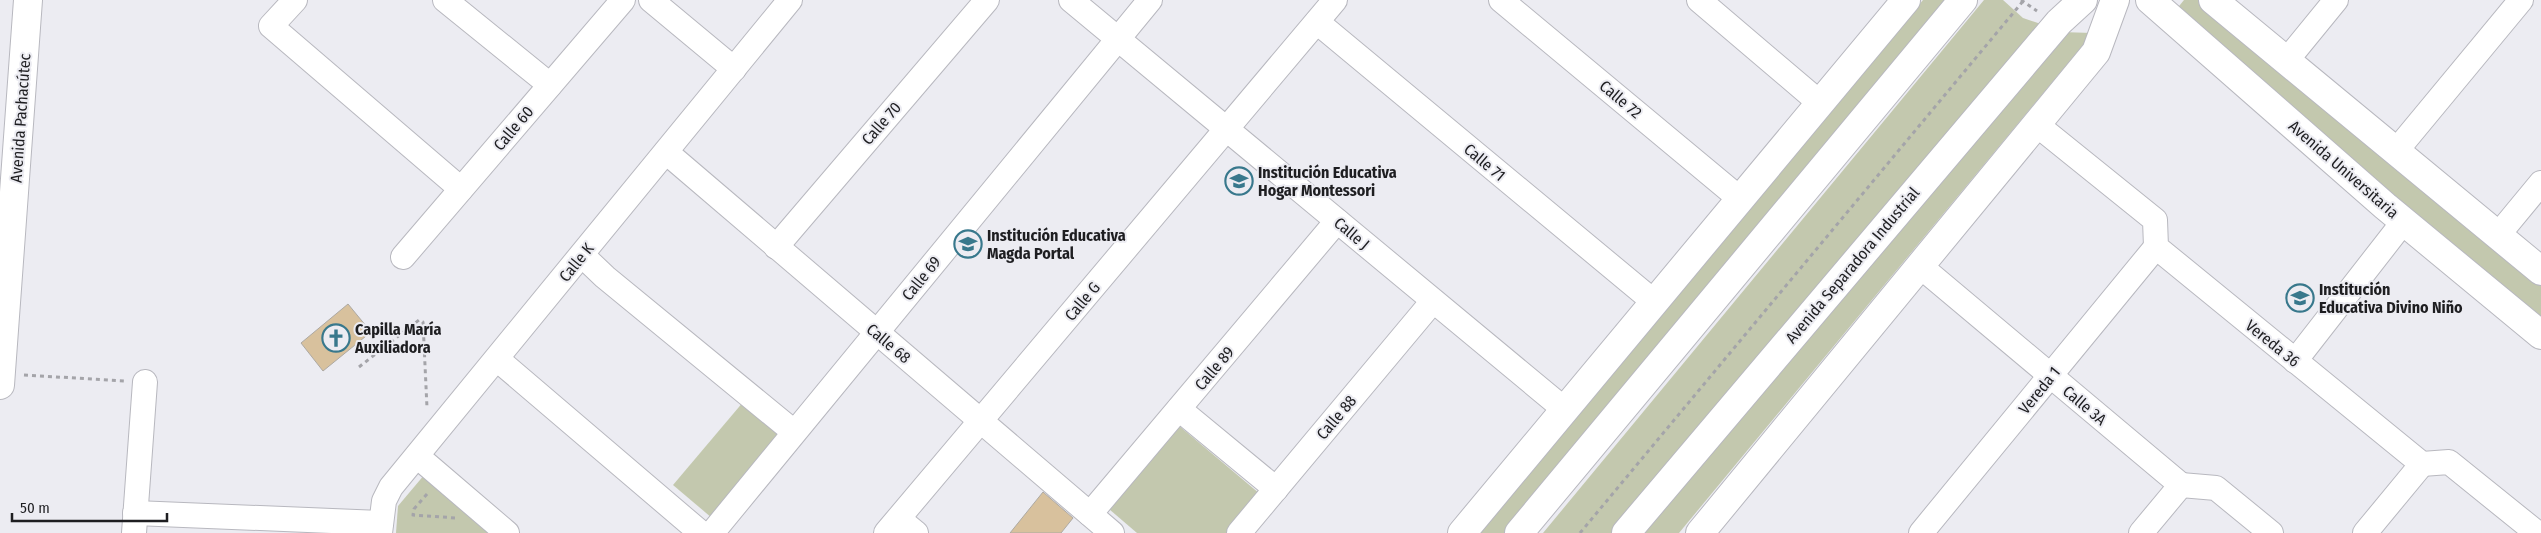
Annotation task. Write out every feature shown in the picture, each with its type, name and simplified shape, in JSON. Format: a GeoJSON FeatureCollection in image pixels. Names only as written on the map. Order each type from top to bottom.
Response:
{"type":"FeatureCollection","features":[{"type":"Feature","properties":{"kind":"street","name":"Avenida Pachacútec"},"geometry":{"type":"LineString","coordinates":[[0,379],[28,0]]}},
{"type":"Feature","properties":{"kind":"street"},"geometry":{"type":"LineString","coordinates":[[295,0],[271,26],[461,189]]}},
{"type":"Feature","properties":{"kind":"street"},"geometry":{"type":"LineString","coordinates":[[445,0],[550,85]]}},
{"type":"Feature","properties":{"kind":"street","name":"Calle 60"},"geometry":{"type":"LineString","coordinates":[[403,257],[623,0]]}},
{"type":"Feature","properties":{"kind":"street"},"geometry":{"type":"LineString","coordinates":[[651,0],[734,69]]}},
{"type":"Feature","properties":{"kind":"street","name":"Calle K"},"geometry":{"type":"LineString","coordinates":[[381,528],[384,501],[391,487],[790,0]]}},
{"type":"Feature","properties":{"kind":"street","name":"Calle 70"},"geometry":{"type":"LineString","coordinates":[[776,247],[987,0]]}},
{"type":"Feature","properties":{"kind":"street","name":"Calle J"},"geometry":{"type":"LineString","coordinates":[[1071,0],[1564,409]]}},
{"type":"Feature","properties":{"kind":"street","name":"Calle 69"},"geometry":{"type":"LineString","coordinates":[[712,533],[1150,0]]}},
{"type":"Feature","properties":{"kind":"street","name":"Calle G"},"geometry":{"type":"LineString","coordinates":[[900,528],[981,421],[1335,0]]}},
{"type":"Feature","properties":{"kind":"street","name":"Calle 72"},"geometry":{"type":"LineString","coordinates":[[1501,0],[1739,198]]}},
{"type":"Feature","properties":{"kind":"street"},"geometry":{"type":"LineString","coordinates":[[1699,0],[1820,103]]}},
{"type":"Feature","properties":{"kind":"street"},"geometry":{"type":"LineString","coordinates":[[1462,533],[1653,301],[1906,0]]}},
{"type":"Feature","properties":{"kind":"street"},"geometry":{"type":"LineString","coordinates":[[1519,533],[1963,0]]}},
{"type":"Feature","properties":{"kind":"street","name":"Avenida Separadora Industrial"},"geometry":{"type":"LineString","coordinates":[[1626,533],[2046,37],[2083,0]]}},
{"type":"Feature","properties":{"kind":"street"},"geometry":{"type":"LineString","coordinates":[[1700,533],[2096,52],[2115,0]]}},
{"type":"Feature","properties":{"kind":"street","name":"Avenida Universitaria"},"geometry":{"type":"LineString","coordinates":[[2150,0],[2404,221],[2541,335]]}},
{"type":"Feature","properties":{"kind":"street"},"geometry":{"type":"LineString","coordinates":[[2213,0],[2541,271]]}},
{"type":"Feature","properties":{"kind":"street"},"geometry":{"type":"LineString","coordinates":[[2287,60],[2336,0]]}},
{"type":"Feature","properties":{"kind":"street"},"geometry":{"type":"LineString","coordinates":[[2396,151],[2521,0]]}},
{"type":"Feature","properties":{"kind":"street","name":"Calle 71"},"geometry":{"type":"LineString","coordinates":[[1317,22],[1653,301]]}},
{"type":"Feature","properties":{"kind":"street"},"geometry":{"type":"LineString","coordinates":[[2036,124],[2154,220],[2156,248]]}},
{"type":"Feature","properties":{"kind":"street","name":"Calle 68"},"geometry":{"type":"LineString","coordinates":[[666,152],[1112,533]]}},
{"type":"Feature","properties":{"kind":"street"},"geometry":{"type":"LineString","coordinates":[[2498,235],[2541,183]]}},
{"type":"Feature","properties":{"kind":"street","name":"Calle 89"},"geometry":{"type":"LineString","coordinates":[[1090,514],[1337,221]]}},
{"type":"Feature","properties":{"kind":"street"},"geometry":{"type":"LineString","coordinates":[[2295,361],[2404,221]]}},
{"type":"Feature","properties":{"kind":"street","name":"Vereda 36"},"geometry":{"type":"LineString","coordinates":[[2156,248],[2422,464]]}},
{"type":"Feature","properties":{"kind":"street","name":"Vereda 1"},"geometry":{"type":"LineString","coordinates":[[1922,533],[2156,248]]}},
{"type":"Feature","properties":{"kind":"street"},"geometry":{"type":"LineString","coordinates":[[582,255],[605,277],[794,432]]}},
{"type":"Feature","properties":{"kind":"street","name":"Calle 3A"},"geometry":{"type":"LineString","coordinates":[[1920,266],[2181,485]]}},
{"type":"Feature","properties":{"kind":"street","name":"Calle 88"},"geometry":{"type":"LineString","coordinates":[[1239,533],[1433,301]]}},
{"type":"Feature","properties":{"kind":"street"},"geometry":{"type":"LineString","coordinates":[[497,358],[701,533]]}},
{"type":"Feature","properties":{"kind":"street"},"geometry":{"type":"LineString","coordinates":[[145,382],[135,523],[381,528]]}},
{"type":"Feature","properties":{"kind":"street"},"geometry":{"type":"LineString","coordinates":[[1178,409],[1276,489]]}},
{"type":"Feature","properties":{"kind":"street"},"geometry":{"type":"LineString","coordinates":[[417,456],[507,533]]}},
{"type":"Feature","properties":{"kind":"street"},"geometry":{"type":"LineString","coordinates":[[2365,533],[2422,464],[2450,462],[2537,533]]}},
{"type":"Feature","properties":{"kind":"street"},"geometry":{"type":"LineString","coordinates":[[2141,533],[2181,485],[2216,488],[2271,533]]}},
{"type":"Feature","properties":{"kind":"path"},"geometry":{"type":"LineString","coordinates":[[1580,533],[2024,0]]}},
{"type":"Feature","properties":{"kind":"path"},"geometry":{"type":"LineString","coordinates":[[359,367],[390,345],[412,324],[419,320],[423,322],[428,417],[440,429]]}},
{"type":"Feature","properties":{"kind":"path"},"geometry":{"type":"LineString","coordinates":[[0,379],[145,382]]}},
{"type":"Feature","properties":{"kind":"path"},"geometry":{"type":"LineString","coordinates":[[429,492],[414,509],[414,515],[457,518]]}},
{"type":"Feature","properties":{"kind":"green space"},"geometry":{"type":"Polygon","coordinates":[[[1923,0],[1951,0],[1507,533],[1479,533],[1923,0]]]}},
{"type":"Feature","properties":{"kind":"green space"},"geometry":{"type":"Polygon","coordinates":[[[1984,0],[2003,0],[2023,18],[2041,24],[1617,533],[1543,533],[1984,0]]]}},
{"type":"Feature","properties":{"kind":"green space"},"geometry":{"type":"Polygon","coordinates":[[[2184,0],[2203,0],[2541,278],[2541,323],[2171,16],[2184,0]]]}},
{"type":"Feature","properties":{"kind":"green space"},"geometry":{"type":"Polygon","coordinates":[[[2060,32],[2093,33],[1679,533],[1645,533],[2060,32]]]}},
{"type":"Feature","properties":{"kind":"green space"},"geometry":{"type":"Polygon","coordinates":[[[744,401],[783,434],[712,518],[673,485],[744,401]]]}},
{"type":"Feature","properties":{"kind":"green space"},"geometry":{"type":"Polygon","coordinates":[[[1178,425],[1260,494],[1227,533],[1137,533],[1109,509],[1178,425]]]}},
{"type":"Feature","properties":{"kind":"green space"},"geometry":{"type":"Polygon","coordinates":[[[425,474],[495,533],[396,533],[398,506],[425,474]]]}},
{"type":"Feature","properties":{"kind":"building","name":"Capilla María Auxiliadora"},"geometry":{"type":"Polygon","coordinates":[[[348,304],[371,332],[323,371],[301,343],[348,304]]]}},
{"type":"Feature","properties":{"kind":"building"},"geometry":{"type":"Polygon","coordinates":[[[1043,492],[1073,518],[1061,533],[1010,533],[1043,492]]]}},
{"type":"Feature","properties":{"kind":"place","name":"Institución Educativa Hogar Montessori"},"geometry":{"type":"Point","coordinates":[1239,181]}},
{"type":"Feature","properties":{"kind":"place","name":"Institución Educativa Magda Portal"},"geometry":{"type":"Point","coordinates":[968,244]}},
{"type":"Feature","properties":{"kind":"place","name":"Institución Educativa Divino Niño"},"geometry":{"type":"Point","coordinates":[2300,298]}},
{"type":"Feature","properties":{"kind":"place","name":"Capilla María Auxiliadora"},"geometry":{"type":"Point","coordinates":[336,338]}}]}
